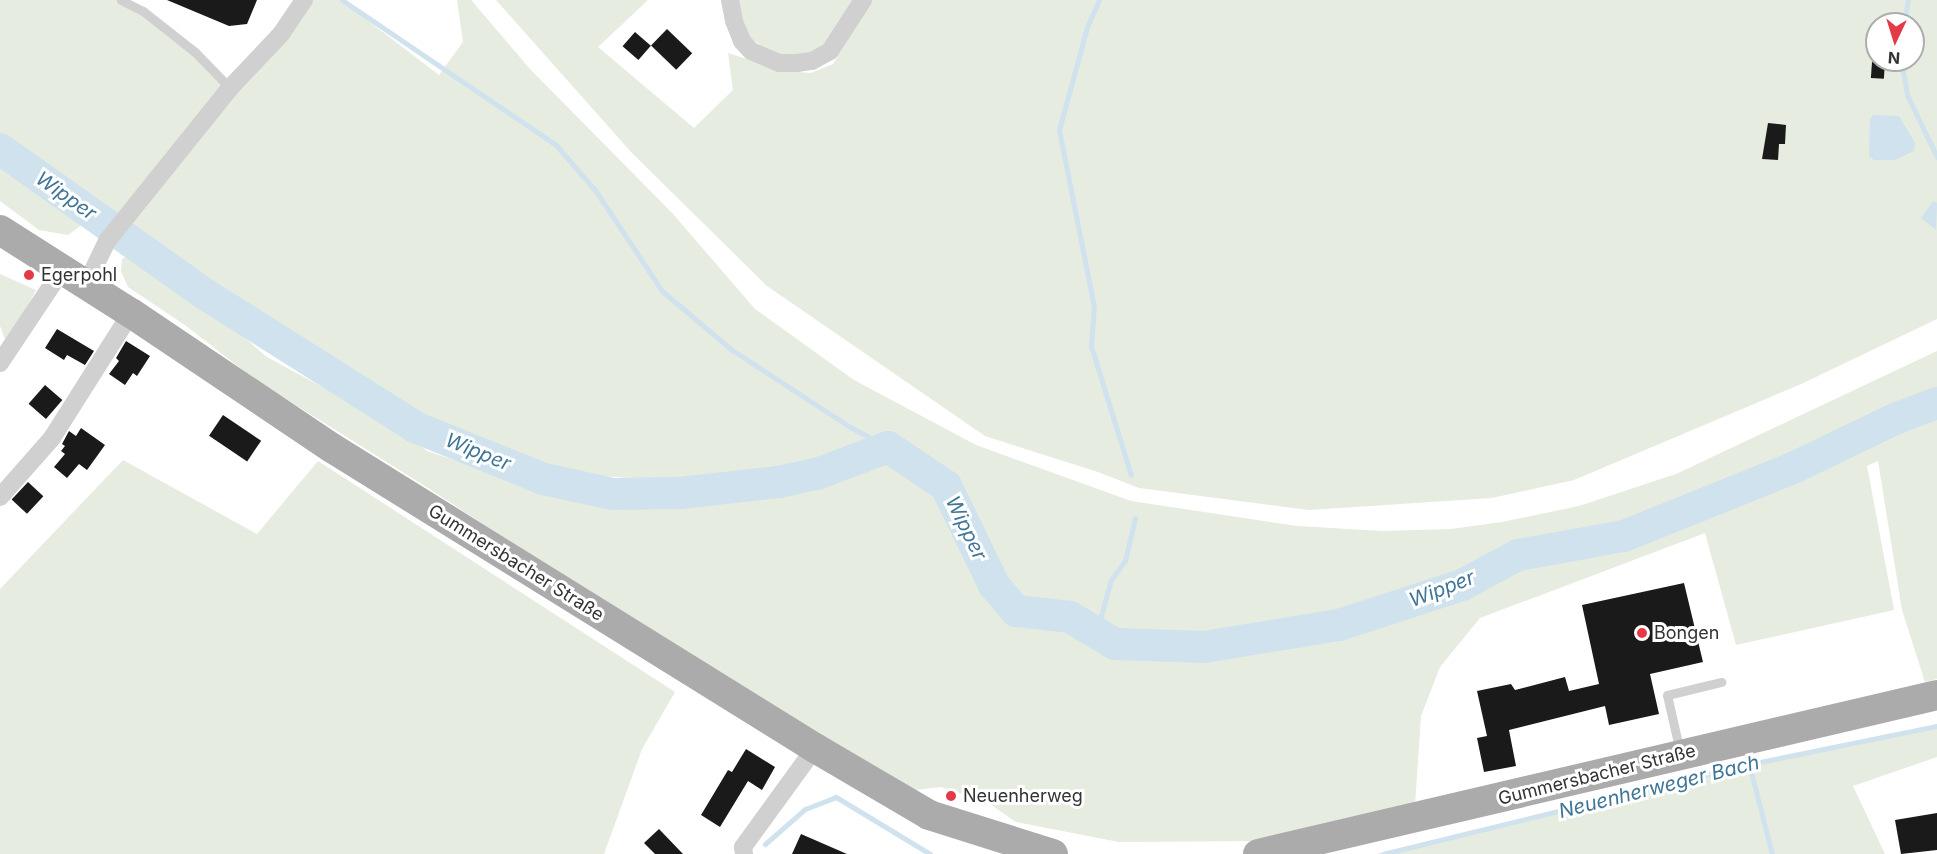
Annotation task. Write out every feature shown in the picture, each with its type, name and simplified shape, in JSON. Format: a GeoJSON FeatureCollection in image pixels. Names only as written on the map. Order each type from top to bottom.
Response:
{"type":"FeatureCollection","features":[{"type":"Feature","properties":{"kind":"main road","name":"Gummersbacher Straße"},"geometry":{"type":"LineString","coordinates":[[0,230],[131,313],[332,448],[815,748],[929,815],[1053,854]]}},
{"type":"Feature","properties":{"kind":"main road","name":"Gummersbacher Straße"},"geometry":{"type":"LineString","coordinates":[[1258,854],[1937,695]]}},
{"type":"Feature","properties":{"kind":"street"},"geometry":{"type":"LineString","coordinates":[[0,363],[107,241],[230,88],[281,34],[304,0]]}},
{"type":"Feature","properties":{"kind":"street"},"geometry":{"type":"LineString","coordinates":[[730,0],[734,21],[742,41],[751,51],[779,63],[797,63],[812,61],[830,51],[863,0]]}},
{"type":"Feature","properties":{"kind":"street"},"geometry":{"type":"LineString","coordinates":[[0,497],[52,438],[131,313]]}},
{"type":"Feature","properties":{"kind":"street"},"geometry":{"type":"LineString","coordinates":[[744,854],[744,847],[815,748]]}},
{"type":"Feature","properties":{"kind":"lane"},"geometry":{"type":"LineString","coordinates":[[122,0],[143,11],[195,52],[230,88]]}},
{"type":"Feature","properties":{"kind":"lane"},"geometry":{"type":"LineString","coordinates":[[1680,754],[1667,695],[1721,682]]}},
{"type":"Feature","properties":{"kind":"shaded area"},"geometry":{"type":"Polygon","coordinates":[[[0,0],[121,0],[143,11],[230,88],[304,0],[341,0],[439,75],[463,42],[457,0],[471,0],[530,69],[673,214],[755,309],[854,380],[976,445],[1131,501],[1297,526],[1383,531],[1451,529],[1502,522],[1579,506],[1676,474],[1937,351],[1937,679],[1925,682],[1902,610],[1878,461],[1867,466],[1894,610],[1736,645],[1705,533],[1480,618],[1440,667],[1421,716],[1415,805],[1268,841],[1119,842],[1016,822],[987,802],[941,787],[914,790],[696,663],[428,488],[253,378],[185,325],[128,287],[121,271],[122,259],[132,254],[198,298],[267,357],[407,433],[427,451],[541,489],[622,501],[695,501],[816,483],[865,471],[850,451],[810,468],[686,481],[597,476],[535,465],[422,414],[214,281],[119,226],[77,190],[0,144],[0,0]]]}},
{"type":"Feature","properties":{"kind":"shaded area"},"geometry":{"type":"Polygon","coordinates":[[[496,0],[648,0],[598,47],[694,128],[733,90],[728,53],[784,71],[811,73],[833,64],[872,0],[1937,0],[1937,319],[1799,385],[1574,480],[1492,498],[1309,510],[1139,488],[1098,472],[985,436],[767,286],[631,152],[496,0]]]}},
{"type":"Feature","properties":{"kind":"shaded area"},"geometry":{"type":"Polygon","coordinates":[[[736,0],[853,0],[826,45],[800,57],[779,58],[750,38],[736,0]]]}},
{"type":"Feature","properties":{"kind":"shaded area"},"geometry":{"type":"Polygon","coordinates":[[[0,160],[84,215],[83,224],[68,235],[39,230],[0,201],[0,160]]]}},
{"type":"Feature","properties":{"kind":"shaded area"},"geometry":{"type":"Polygon","coordinates":[[[0,274],[36,290],[7,345],[0,326],[0,274]]]}},
{"type":"Feature","properties":{"kind":"shaded area"},"geometry":{"type":"Polygon","coordinates":[[[123,460],[257,534],[318,461],[675,692],[642,749],[604,854],[0,854],[0,589],[123,460]]]}},
{"type":"Feature","properties":{"kind":"shaded area"},"geometry":{"type":"Polygon","coordinates":[[[1937,724],[1937,757],[1853,786],[1885,854],[1376,854],[1744,764],[1937,724]]]}},
{"type":"Feature","properties":{"kind":"water"},"geometry":{"type":"Polygon","coordinates":[[[1873,115],[1899,116],[1915,143],[1914,151],[1895,160],[1874,160],[1869,156],[1870,119],[1873,115]]]}},
{"type":"Feature","properties":{"kind":"water"},"geometry":{"type":"Polygon","coordinates":[[[1933,201],[1937,203],[1936,230],[1921,218],[1933,201]]]}},
{"type":"Feature","properties":{"kind":"building"},"geometry":{"type":"Polygon","coordinates":[[[167,0],[257,0],[247,24],[229,26],[167,0]]]}},
{"type":"Feature","properties":{"kind":"building"},"geometry":{"type":"Polygon","coordinates":[[[667,29],[692,53],[676,70],[651,46],[667,29]]]}},
{"type":"Feature","properties":{"kind":"building"},"geometry":{"type":"Polygon","coordinates":[[[635,32],[651,46],[638,60],[623,46],[635,32]]]}},
{"type":"Feature","properties":{"kind":"building"},"geometry":{"type":"Polygon","coordinates":[[[1871,72],[1884,72],[1884,79],[1871,78],[1871,72]]]}},
{"type":"Feature","properties":{"kind":"building"},"geometry":{"type":"Polygon","coordinates":[[[1768,123],[1786,125],[1785,144],[1779,144],[1778,160],[1762,159],[1768,123]]]}},
{"type":"Feature","properties":{"kind":"building"},"geometry":{"type":"Polygon","coordinates":[[[57,329],[94,351],[85,365],[67,355],[64,360],[45,348],[57,329]]]}},
{"type":"Feature","properties":{"kind":"building"},"geometry":{"type":"Polygon","coordinates":[[[126,341],[150,356],[137,376],[133,373],[125,385],[109,374],[119,361],[116,358],[126,341]]]}},
{"type":"Feature","properties":{"kind":"building"},"geometry":{"type":"Polygon","coordinates":[[[45,385],[62,400],[46,419],[29,404],[45,385]]]}},
{"type":"Feature","properties":{"kind":"building"},"geometry":{"type":"Polygon","coordinates":[[[223,415],[261,441],[247,461],[209,436],[223,415]]]}},
{"type":"Feature","properties":{"kind":"building"},"geometry":{"type":"Polygon","coordinates":[[[81,428],[105,445],[87,470],[79,464],[67,478],[54,467],[65,454],[61,451],[65,446],[62,444],[69,431],[76,436],[81,428]]]}},
{"type":"Feature","properties":{"kind":"building"},"geometry":{"type":"Polygon","coordinates":[[[28,482],[43,496],[27,514],[12,500],[28,482]]]}},
{"type":"Feature","properties":{"kind":"building","name":"Bongen"},"geometry":{"type":"Polygon","coordinates":[[[1684,583],[1703,662],[1650,674],[1659,714],[1609,725],[1605,706],[1509,730],[1516,766],[1484,772],[1477,738],[1487,736],[1477,691],[1511,684],[1515,690],[1565,677],[1569,691],[1599,684],[1582,605],[1684,583]]]}},
{"type":"Feature","properties":{"kind":"building"},"geometry":{"type":"Polygon","coordinates":[[[746,749],[775,767],[762,790],[748,781],[720,827],[701,815],[728,770],[732,772],[746,749]]]}},
{"type":"Feature","properties":{"kind":"building"},"geometry":{"type":"Polygon","coordinates":[[[1937,813],[1937,850],[1901,854],[1895,820],[1937,813]]]}},
{"type":"Feature","properties":{"kind":"building"},"geometry":{"type":"Polygon","coordinates":[[[659,829],[683,854],[655,854],[644,843],[659,829]]]}},
{"type":"Feature","properties":{"kind":"building"},"geometry":{"type":"Polygon","coordinates":[[[801,834],[847,854],[792,854],[801,834]]]}},
{"type":"Feature","properties":{"kind":"waterway"},"geometry":{"type":"LineString","coordinates":[[342,0],[555,144],[595,190],[662,291],[732,350],[850,427],[888,447]]}},
{"type":"Feature","properties":{"kind":"waterway"},"geometry":{"type":"LineString","coordinates":[[1099,0],[1087,27],[1059,130],[1094,306],[1091,346],[1131,475]]}},
{"type":"Feature","properties":{"kind":"waterway"},"geometry":{"type":"LineString","coordinates":[[1906,12],[1908,0]]}},
{"type":"Feature","properties":{"kind":"waterway"},"geometry":{"type":"LineString","coordinates":[[1903,72],[1907,95],[1937,157]]}},
{"type":"Feature","properties":{"kind":"waterway","name":"Wipper"},"geometry":{"type":"LineString","coordinates":[[0,149],[205,294],[415,427],[544,479],[613,494],[680,493],[778,482],[817,474],[888,447],[946,486],[994,585],[1016,611],[1070,617],[1115,644],[1204,647],[1339,625],[1462,585],[1518,555],[1624,536],[1793,468],[1897,418],[1937,403]]}},
{"type":"Feature","properties":{"kind":"waterway"},"geometry":{"type":"LineString","coordinates":[[1096,633],[1111,580],[1125,561],[1135,518]]}},
{"type":"Feature","properties":{"kind":"waterway","name":"Neuenherweger Bach"},"geometry":{"type":"LineString","coordinates":[[1383,854],[1745,765],[1937,726]]}},
{"type":"Feature","properties":{"kind":"waterway"},"geometry":{"type":"LineString","coordinates":[[1749,764],[1772,854]]}},
{"type":"Feature","properties":{"kind":"waterway","name":"Neuenherweger Bach"},"geometry":{"type":"LineString","coordinates":[[765,844],[805,809],[836,797],[930,854]]}},
{"type":"Feature","properties":{"kind":"place","name":"Egerpohl"},"geometry":{"type":"Point","coordinates":[29,275]}},
{"type":"Feature","properties":{"kind":"place","name":"Bongen"},"geometry":{"type":"Point","coordinates":[1642,633]}},
{"type":"Feature","properties":{"kind":"place","name":"Neuenherweg"},"geometry":{"type":"Point","coordinates":[951,796]}}]}
